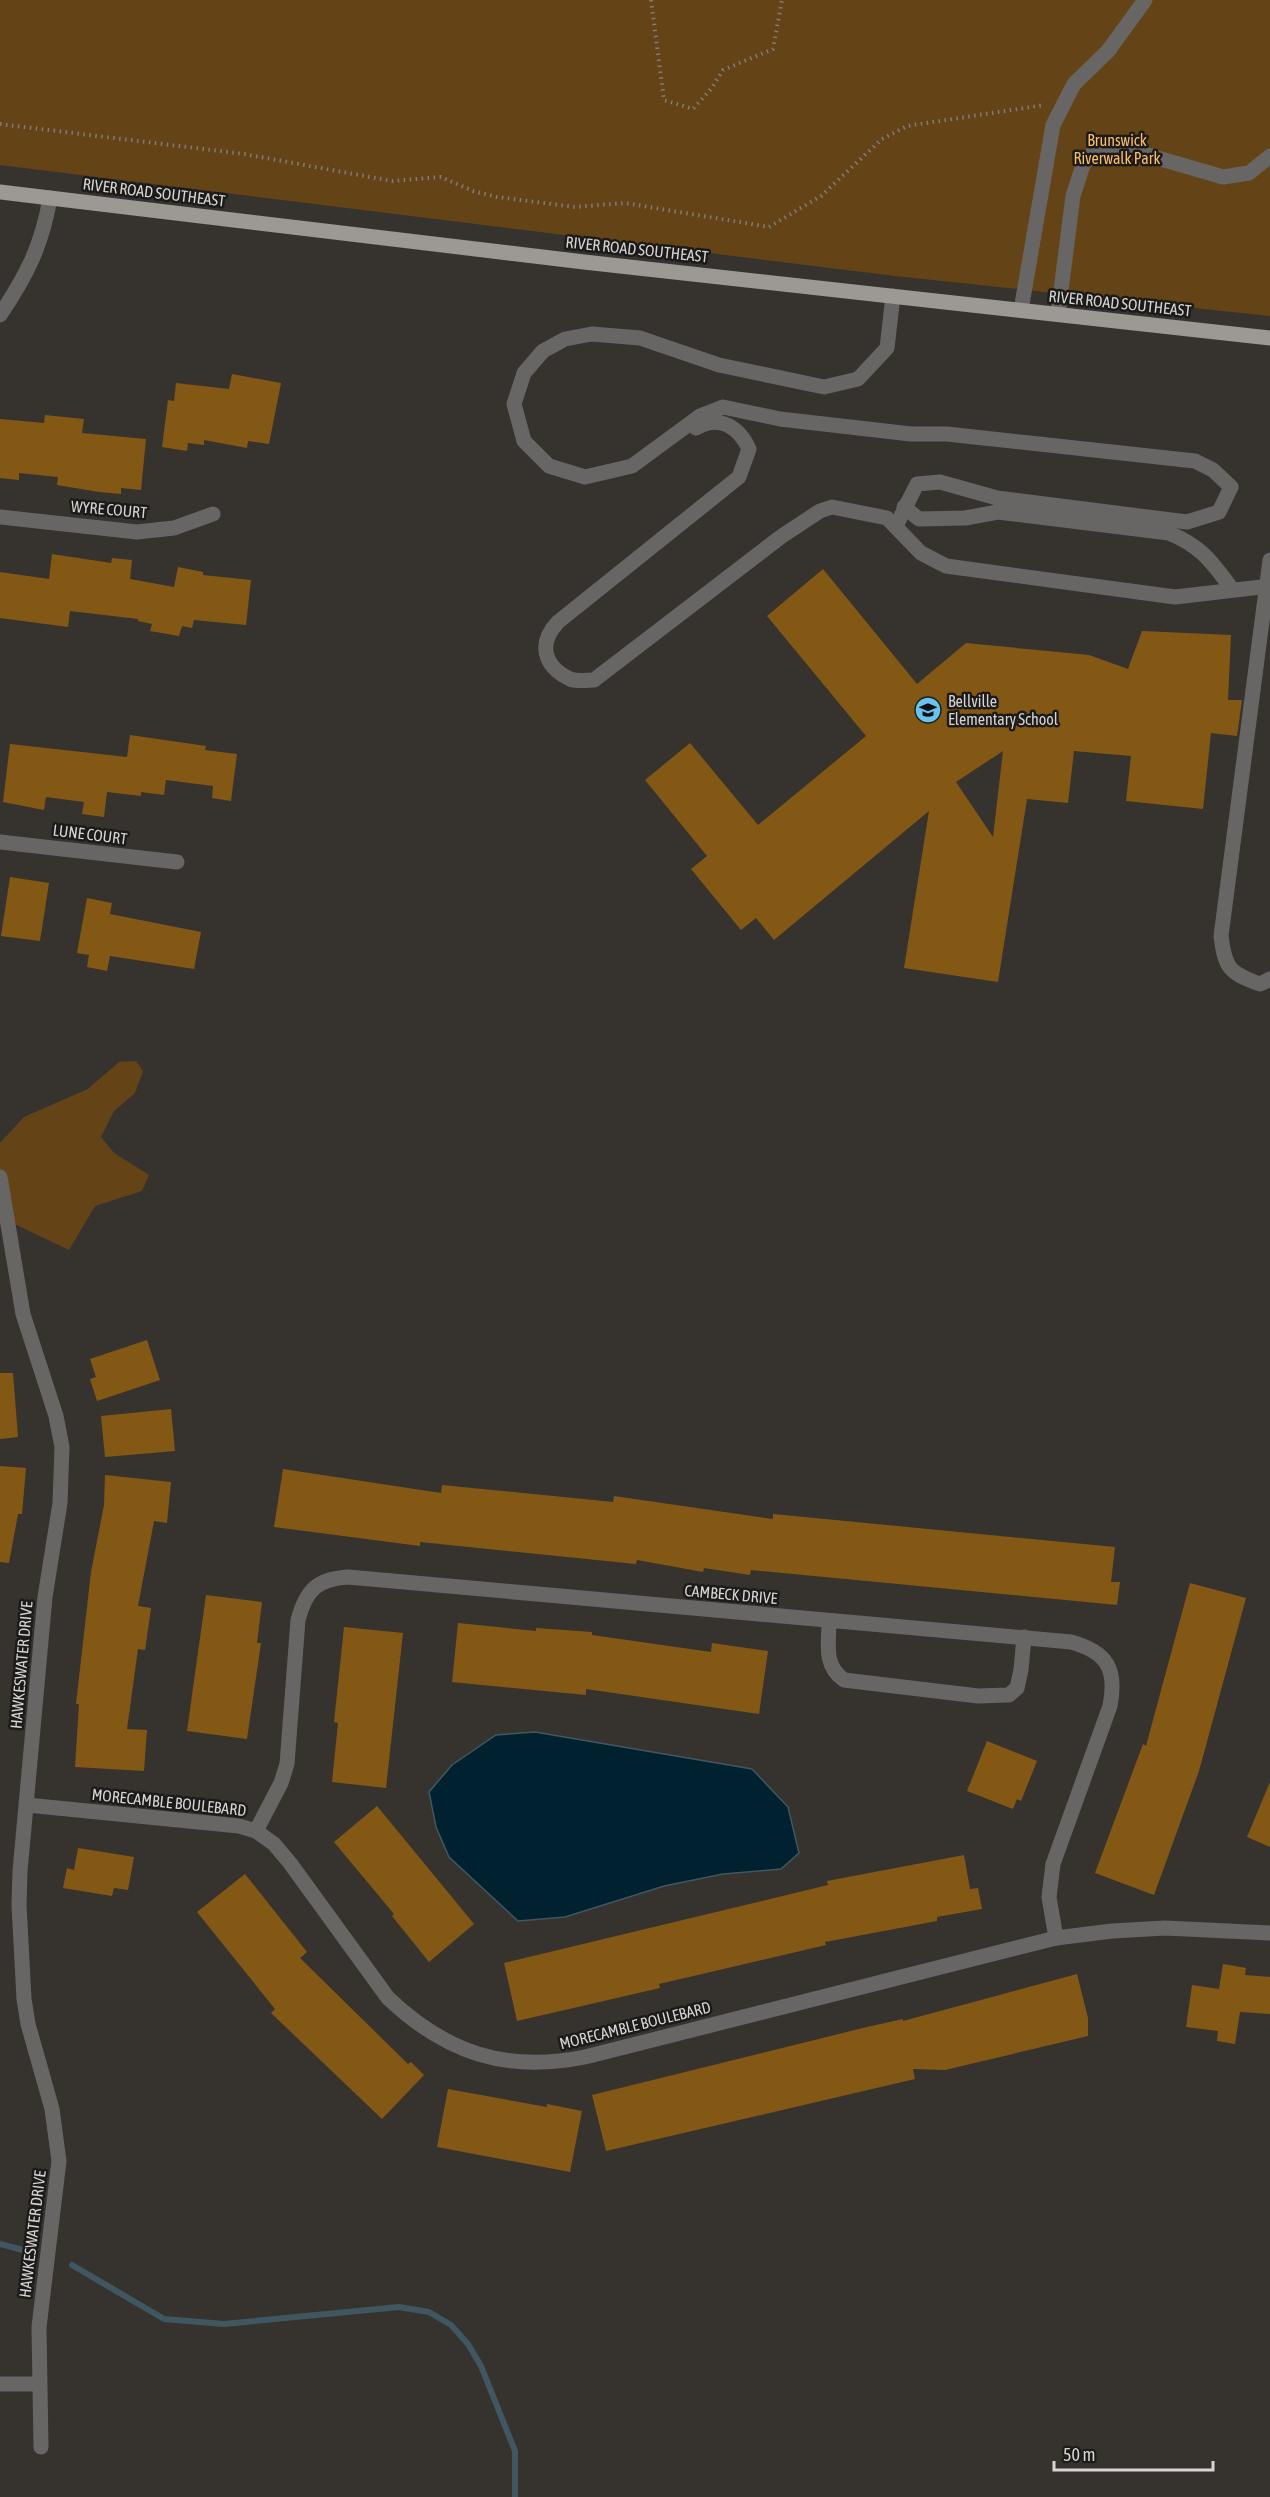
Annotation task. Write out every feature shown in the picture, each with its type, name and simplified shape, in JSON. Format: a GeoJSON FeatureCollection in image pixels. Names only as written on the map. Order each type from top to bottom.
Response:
{"type":"FeatureCollection","features":[{"type":"Feature","properties":{"kind":"main road","name":"RIVER ROAD SOUTHEAST"},"geometry":{"type":"LineString","coordinates":[[0,192],[1270,338]]}},
{"type":"Feature","properties":{"kind":"street"},"geometry":{"type":"LineString","coordinates":[[1021,310],[1053,124],[1074,84],[1108,51],[1144,0]]}},
{"type":"Feature","properties":{"kind":"street"},"geometry":{"type":"LineString","coordinates":[[1058,314],[1073,196],[1083,165],[1097,148],[1120,147],[1222,177],[1249,172],[1270,156]]}},
{"type":"Feature","properties":{"kind":"street"},"geometry":{"type":"LineString","coordinates":[[0,315],[35,255],[44,233],[50,198]]}},
{"type":"Feature","properties":{"kind":"street"},"geometry":{"type":"LineString","coordinates":[[893,296],[887,348],[858,378],[824,387],[719,365],[640,338],[592,334],[565,339],[543,351],[524,373],[513,404],[524,441],[549,466],[585,477],[632,466],[668,449],[711,421],[727,424],[742,435],[749,449],[739,477],[546,634],[544,650],[553,667],[572,680],[594,680],[782,536],[820,511],[832,507],[872,513],[887,518],[921,553],[946,566],[1175,597],[1269,585]]}},
{"type":"Feature","properties":{"kind":"street"},"geometry":{"type":"LineString","coordinates":[[632,466],[700,416],[723,407],[780,419],[911,434],[958,435],[1195,461],[1214,470],[1231,487],[1219,512],[1187,522],[997,498],[940,482],[917,484],[896,526]]}},
{"type":"Feature","properties":{"kind":"street"},"geometry":{"type":"LineString","coordinates":[[904,507],[919,519],[965,518],[998,512],[1169,533],[1190,542],[1211,559],[1232,589]]}},
{"type":"Feature","properties":{"kind":"street","name":"WYRE COURT"},"geometry":{"type":"LineString","coordinates":[[0,517],[136,532],[174,528],[213,514]]}},
{"type":"Feature","properties":{"kind":"street"},"geometry":{"type":"LineString","coordinates":[[1270,560],[1269,585],[1221,936],[1224,961],[1239,977],[1260,984],[1270,979]]}},
{"type":"Feature","properties":{"kind":"street","name":"LUNE COURT"},"geometry":{"type":"LineString","coordinates":[[0,842],[177,862]]}},
{"type":"Feature","properties":{"kind":"street","name":"HAWKESWATER DRIVE"},"geometry":{"type":"LineString","coordinates":[[0,1178],[23,1314],[54,1406],[62,1447],[60,1503],[45,1597],[19,1905],[24,1998],[28,2024],[52,2109],[59,2161],[41,2304],[39,2384],[41,2447]]}},
{"type":"Feature","properties":{"kind":"street","name":"CAMBECK DRIVE"},"geometry":{"type":"LineString","coordinates":[[256,1831],[281,1783],[287,1764],[298,1620],[303,1603],[314,1588],[330,1578],[348,1577],[1071,1642],[1088,1647],[1103,1658],[1112,1672],[1114,1687],[1110,1706],[1053,1864],[1049,1897],[1056,1938]]}},
{"type":"Feature","properties":{"kind":"street"},"geometry":{"type":"LineString","coordinates":[[829,1621],[828,1662],[835,1673],[844,1680],[978,1696],[1010,1695],[1017,1688],[1024,1637]]}},
{"type":"Feature","properties":{"kind":"street","name":"MORECAMBLE BOULEBARD"},"geometry":{"type":"LineString","coordinates":[[27,1805],[221,1822],[256,1831],[274,1844],[284,1856],[388,1998],[407,2016],[450,2044],[475,2054],[530,2063],[585,2057],[1056,1938],[1112,1931],[1165,1928],[1270,1933]]}},
{"type":"Feature","properties":{"kind":"street"},"geometry":{"type":"LineString","coordinates":[[0,2384],[39,2384]]}},
{"type":"Feature","properties":{"kind":"path"},"geometry":{"type":"LineString","coordinates":[[651,0],[664,100],[693,109],[723,70],[773,49],[782,0]]}},
{"type":"Feature","properties":{"kind":"path"},"geometry":{"type":"LineString","coordinates":[[0,124],[244,154],[392,181],[441,177],[473,191],[497,197],[575,207],[625,203],[769,226],[821,196],[882,139],[907,126],[1065,101]]}},
{"type":"Feature","properties":{"kind":"green space","name":"Brunswick Riverwalk Park"},"geometry":{"type":"Polygon","coordinates":[[[0,0],[1270,0],[1270,316],[895,276],[0,165],[0,0]]]}},
{"type":"Feature","properties":{"kind":"green space"},"geometry":{"type":"Polygon","coordinates":[[[136,1061],[143,1071],[135,1093],[114,1111],[101,1137],[114,1153],[149,1175],[142,1191],[95,1206],[69,1250],[0,1217],[0,1143],[24,1117],[88,1089],[119,1062],[136,1061]]]}},
{"type":"Feature","properties":{"kind":"water"},"geometry":{"type":"Polygon","coordinates":[[[535,1732],[752,1769],[788,1807],[799,1853],[781,1869],[723,1874],[664,1886],[565,1917],[518,1921],[449,1857],[436,1827],[429,1792],[452,1765],[496,1735],[535,1732]]]}},
{"type":"Feature","properties":{"kind":"building"},"geometry":{"type":"Polygon","coordinates":[[[232,374],[281,383],[269,444],[248,441],[247,448],[204,440],[204,445],[188,443],[187,451],[162,447],[168,400],[174,401],[176,383],[229,389],[232,374]]]}},
{"type":"Feature","properties":{"kind":"building"},"geometry":{"type":"Polygon","coordinates":[[[45,415],[84,419],[82,433],[146,439],[141,490],[121,488],[121,494],[99,492],[57,485],[58,477],[19,473],[19,480],[0,478],[0,419],[44,423],[45,415]]]}},
{"type":"Feature","properties":{"kind":"building"},"geometry":{"type":"Polygon","coordinates":[[[52,554],[111,563],[112,558],[132,560],[130,579],[174,587],[178,567],[203,572],[203,575],[251,580],[246,625],[194,620],[192,628],[182,626],[179,636],[150,631],[152,624],[138,621],[138,619],[70,611],[68,627],[0,618],[0,572],[49,579],[52,554]]]}},
{"type":"Feature","properties":{"kind":"building","name":"Bellville Elementary School"},"geometry":{"type":"Polygon","coordinates":[[[823,569],[917,684],[966,643],[1089,655],[1128,669],[1142,631],[1231,635],[1228,700],[1242,700],[1237,736],[1211,733],[1203,809],[1126,801],[1131,756],[1074,751],[1068,803],[1027,799],[998,982],[904,968],[929,811],[774,940],[756,918],[741,930],[691,869],[707,856],[645,780],[690,743],[758,825],[866,736],[767,616],[823,569]],[[1003,751],[956,782],[993,837],[1003,751]]]}},
{"type":"Feature","properties":{"kind":"building"},"geometry":{"type":"Polygon","coordinates":[[[130,735],[206,746],[205,750],[237,754],[231,801],[212,798],[213,786],[166,780],[164,795],[141,792],[141,796],[107,792],[104,817],[82,814],[84,802],[46,797],[44,810],[3,802],[10,744],[127,757],[130,735]]]}},
{"type":"Feature","properties":{"kind":"building"},"geometry":{"type":"Polygon","coordinates":[[[10,877],[49,883],[40,941],[1,936],[10,877]]]}},
{"type":"Feature","properties":{"kind":"building"},"geometry":{"type":"Polygon","coordinates":[[[87,898],[112,903],[110,914],[201,932],[194,969],[110,956],[107,971],[87,967],[89,955],[77,953],[87,898]]]}},
{"type":"Feature","properties":{"kind":"building"},"geometry":{"type":"Polygon","coordinates":[[[147,1340],[160,1380],[97,1401],[90,1379],[96,1377],[90,1359],[147,1340]]]}},
{"type":"Feature","properties":{"kind":"building"},"geometry":{"type":"Polygon","coordinates":[[[0,1373],[13,1373],[18,1437],[0,1439],[0,1373]]]}},
{"type":"Feature","properties":{"kind":"building"},"geometry":{"type":"Polygon","coordinates":[[[171,1409],[175,1451],[105,1457],[101,1416],[171,1409]]]}},
{"type":"Feature","properties":{"kind":"building"},"geometry":{"type":"Polygon","coordinates":[[[0,1466],[26,1468],[22,1514],[18,1514],[9,1563],[0,1562],[0,1466]]]}},
{"type":"Feature","properties":{"kind":"building"},"geometry":{"type":"Polygon","coordinates":[[[283,1469],[441,1493],[442,1485],[613,1502],[614,1496],[773,1519],[773,1514],[1115,1547],[1111,1582],[1120,1582],[1117,1605],[751,1570],[750,1575],[704,1568],[703,1572],[637,1560],[636,1564],[420,1542],[420,1546],[274,1527],[283,1469]]]}},
{"type":"Feature","properties":{"kind":"building"},"geometry":{"type":"Polygon","coordinates":[[[105,1475],[171,1482],[167,1523],[154,1521],[138,1606],[151,1608],[145,1650],[138,1649],[127,1729],[147,1730],[144,1771],[75,1767],[79,1704],[76,1704],[91,1572],[104,1505],[105,1475]]]}},
{"type":"Feature","properties":{"kind":"building"},"geometry":{"type":"Polygon","coordinates":[[[1190,1583],[1246,1598],[1199,1771],[1154,1895],[1095,1873],[1143,1744],[1146,1746],[1190,1583]]]}},
{"type":"Feature","properties":{"kind":"building"},"geometry":{"type":"Polygon","coordinates":[[[206,1595],[262,1602],[257,1643],[261,1643],[247,1739],[187,1731],[206,1595]]]}},
{"type":"Feature","properties":{"kind":"building"},"geometry":{"type":"Polygon","coordinates":[[[458,1623],[536,1631],[536,1628],[592,1632],[592,1635],[711,1652],[712,1643],[768,1651],[759,1714],[586,1689],[586,1695],[452,1682],[458,1623]]]}},
{"type":"Feature","properties":{"kind":"building"},"geometry":{"type":"Polygon","coordinates":[[[344,1627],[403,1633],[386,1788],[332,1782],[338,1723],[334,1722],[344,1627]]]}},
{"type":"Feature","properties":{"kind":"building"},"geometry":{"type":"Polygon","coordinates":[[[987,1741],[1037,1761],[1021,1801],[1017,1799],[1013,1809],[967,1791],[987,1741]]]}},
{"type":"Feature","properties":{"kind":"building"},"geometry":{"type":"Polygon","coordinates":[[[1270,1782],[1270,1847],[1247,1837],[1270,1782]]]}},
{"type":"Feature","properties":{"kind":"building"},"geometry":{"type":"Polygon","coordinates":[[[377,1806],[474,1924],[429,1962],[392,1916],[394,1914],[334,1842],[377,1806]]]}},
{"type":"Feature","properties":{"kind":"building"},"geometry":{"type":"Polygon","coordinates":[[[78,1848],[134,1857],[128,1890],[114,1888],[112,1896],[63,1888],[67,1868],[74,1870],[78,1848]]]}},
{"type":"Feature","properties":{"kind":"building"},"geometry":{"type":"Polygon","coordinates":[[[964,1855],[970,1889],[978,1888],[982,1909],[937,1917],[937,1921],[825,1942],[826,1945],[659,1984],[660,1988],[517,2021],[504,1963],[828,1885],[827,1881],[964,1855]]]}},
{"type":"Feature","properties":{"kind":"building"},"geometry":{"type":"Polygon","coordinates":[[[245,1874],[307,1952],[300,1958],[408,2064],[411,2062],[424,2075],[382,2119],[271,2013],[275,2009],[197,1912],[245,1874]]]}},
{"type":"Feature","properties":{"kind":"building"},"geometry":{"type":"Polygon","coordinates":[[[1223,1964],[1246,1968],[1245,1975],[1270,1977],[1270,2014],[1240,2012],[1235,2044],[1217,2041],[1218,2031],[1186,2027],[1192,1985],[1219,1989],[1223,1964]]]}},
{"type":"Feature","properties":{"kind":"building"},"geometry":{"type":"Polygon","coordinates":[[[1077,1974],[1088,2018],[1088,2036],[945,2070],[913,2069],[915,2079],[606,2151],[592,2095],[867,2027],[903,2019],[903,2021],[1077,1974]]]}},
{"type":"Feature","properties":{"kind":"building"},"geometry":{"type":"Polygon","coordinates":[[[448,2089],[582,2111],[570,2172],[437,2147],[448,2089]]]}},
{"type":"Feature","properties":{"kind":"waterway"},"geometry":{"type":"LineString","coordinates":[[0,2244],[23,2250]]}},
{"type":"Feature","properties":{"kind":"waterway"},"geometry":{"type":"LineString","coordinates":[[72,2265],[164,2319],[224,2324],[399,2307],[429,2312],[451,2325],[468,2344],[481,2366],[515,2451],[515,2497]]}},
{"type":"Feature","properties":{"kind":"place","name":"Bellville Elementary School"},"geometry":{"type":"Point","coordinates":[928,710]}}]}
